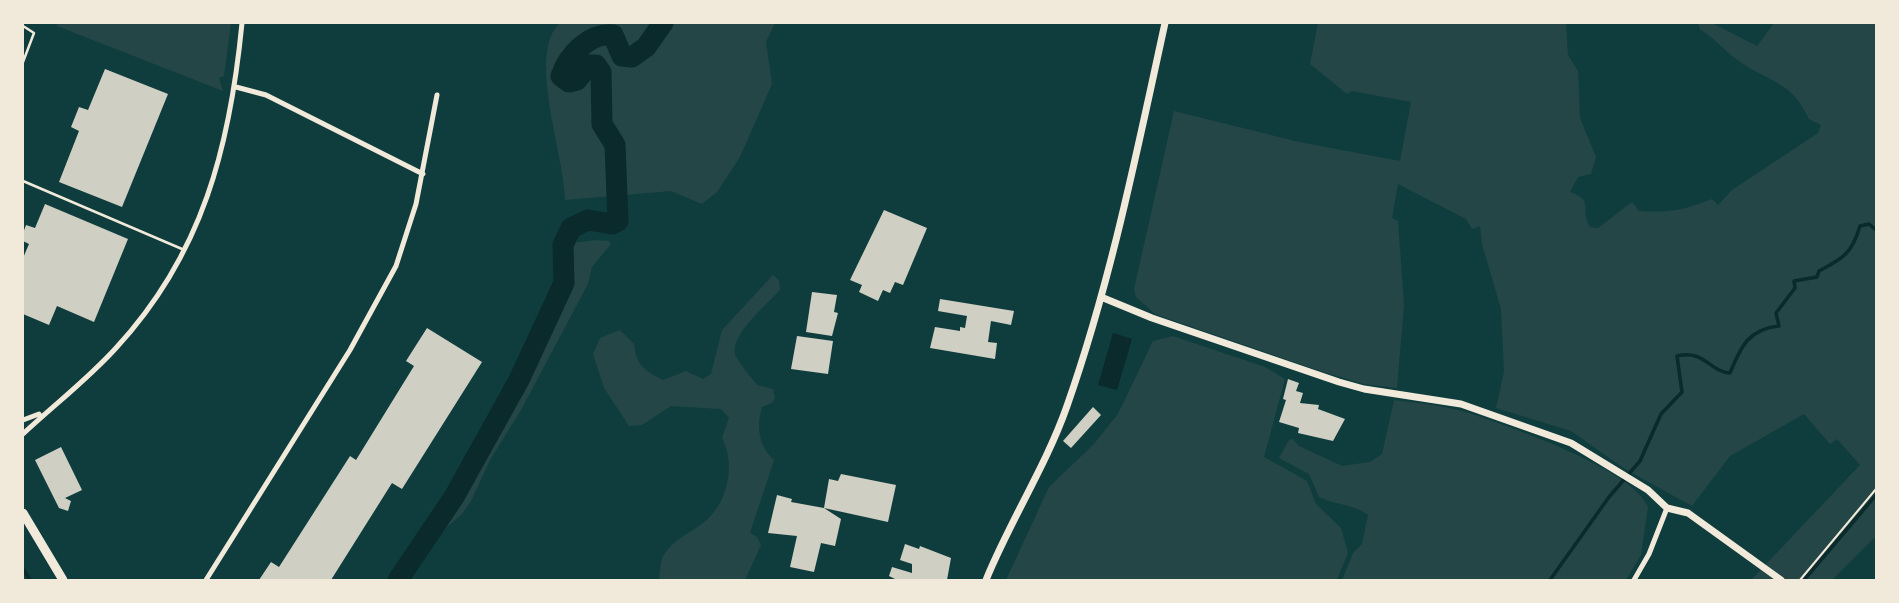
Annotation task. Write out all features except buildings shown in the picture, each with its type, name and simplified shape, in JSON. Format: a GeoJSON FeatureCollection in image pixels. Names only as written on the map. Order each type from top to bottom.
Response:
{"type":"FeatureCollection","features":[{"type":"Feature","properties":{"kind":"main road"},"geometry":{"type":"LineString","coordinates":[[23,513],[63,580]]}},
{"type":"Feature","properties":{"kind":"street"},"geometry":{"type":"LineString","coordinates":[[23,434],[117,347],[155,299],[185,251],[218,172],[236,87],[242,23]]}},
{"type":"Feature","properties":{"kind":"street"},"geometry":{"type":"LineString","coordinates":[[986,580],[1066,408],[1101,296],[1165,23]]}},
{"type":"Feature","properties":{"kind":"street"},"geometry":{"type":"LineString","coordinates":[[236,87],[266,95],[423,174]]}},
{"type":"Feature","properties":{"kind":"street"},"geometry":{"type":"LineString","coordinates":[[206,580],[369,317],[405,244],[423,174],[437,95]]}},
{"type":"Feature","properties":{"kind":"street"},"geometry":{"type":"LineString","coordinates":[[1101,296],[1152,318],[1339,382],[1364,389],[1461,404],[1570,443],[1634,481],[1667,509],[1688,513],[1779,579]]}},
{"type":"Feature","properties":{"kind":"street"},"geometry":{"type":"LineString","coordinates":[[23,421],[45,411]]}},
{"type":"Feature","properties":{"kind":"street"},"geometry":{"type":"LineString","coordinates":[[1634,580],[1667,509]]}},
{"type":"Feature","properties":{"kind":"lane"},"geometry":{"type":"LineString","coordinates":[[23,26],[34,33],[23,62]]}},
{"type":"Feature","properties":{"kind":"lane"},"geometry":{"type":"LineString","coordinates":[[23,181],[153,234],[185,251]]}},
{"type":"Feature","properties":{"kind":"path"},"geometry":{"type":"LineString","coordinates":[[1800,580],[1876,489]]}},
{"type":"Feature","properties":{"kind":"shaded area"},"geometry":{"type":"Polygon","coordinates":[[[58,23],[231,23],[224,76],[219,78],[223,91],[57,26],[58,23]]]}},
{"type":"Feature","properties":{"kind":"shaded area"},"geometry":{"type":"Polygon","coordinates":[[[560,23],[775,23],[766,42],[772,84],[740,157],[717,192],[702,204],[671,191],[565,200],[550,106],[546,57],[550,37],[560,23]]]}},
{"type":"Feature","properties":{"kind":"shaded area"},"geometry":{"type":"Polygon","coordinates":[[[1318,23],[1566,23],[1568,55],[1578,71],[1580,118],[1596,157],[1591,174],[1578,177],[1570,192],[1583,199],[1590,227],[1598,228],[1632,202],[1639,211],[1650,212],[1677,210],[1712,199],[1718,205],[1732,190],[1818,133],[1821,125],[1809,119],[1790,92],[1736,59],[1700,29],[1698,23],[1712,23],[1757,46],[1774,23],[1876,23],[1876,536],[1832,580],[1751,580],[1860,465],[1837,439],[1830,444],[1804,414],[1730,456],[1692,506],[1625,469],[1571,431],[1496,408],[1504,372],[1501,309],[1482,244],[1480,226],[1472,229],[1466,219],[1398,184],[1392,218],[1398,221],[1404,305],[1397,388],[1364,384],[1320,371],[1155,314],[1136,297],[1134,289],[1174,111],[1299,142],[1400,161],[1411,102],[1352,91],[1347,94],[1310,64],[1318,23]]]}},
{"type":"Feature","properties":{"kind":"shaded area"},"geometry":{"type":"Polygon","coordinates":[[[609,241],[611,244],[592,267],[588,284],[521,410],[490,460],[471,501],[462,514],[441,532],[410,580],[402,580],[453,504],[532,361],[563,295],[573,243],[609,241]]]}},
{"type":"Feature","properties":{"kind":"shaded area"},"geometry":{"type":"Polygon","coordinates":[[[773,275],[779,280],[780,290],[742,331],[735,350],[737,358],[757,385],[773,389],[775,398],[772,403],[762,407],[759,422],[762,443],[774,460],[750,533],[757,537],[761,545],[745,580],[659,580],[665,553],[709,518],[723,498],[729,461],[722,438],[729,418],[721,409],[671,406],[642,425],[629,426],[604,388],[593,354],[600,338],[620,330],[634,344],[639,362],[651,374],[663,380],[686,371],[703,379],[711,374],[722,330],[773,275]]]}},
{"type":"Feature","properties":{"kind":"shaded area"},"geometry":{"type":"Polygon","coordinates":[[[1113,333],[1132,339],[1117,390],[1098,385],[1113,333]]]}},
{"type":"Feature","properties":{"kind":"shaded area"},"geometry":{"type":"Polygon","coordinates":[[[1173,336],[1265,367],[1285,379],[1264,457],[1307,481],[1316,504],[1341,528],[1348,553],[1337,580],[1006,580],[1049,487],[1093,445],[1118,414],[1153,341],[1173,336]]]}},
{"type":"Feature","properties":{"kind":"shaded area"},"geometry":{"type":"Polygon","coordinates":[[[1394,400],[1451,408],[1487,419],[1539,438],[1619,478],[1638,493],[1648,507],[1641,555],[1626,580],[1342,580],[1353,553],[1362,544],[1368,515],[1319,497],[1309,474],[1279,458],[1289,440],[1293,439],[1299,446],[1342,466],[1370,462],[1382,454],[1394,400]]]}},
{"type":"Feature","properties":{"kind":"waterway"},"geometry":{"type":"LineString","coordinates":[[398,580],[454,497],[519,380],[564,283],[563,245],[571,228],[588,220],[612,224],[618,221],[615,145],[602,124],[601,72],[596,65],[589,65],[577,80],[569,82],[561,76],[564,68],[581,46],[604,35],[613,35],[622,56],[632,57],[646,47],[663,23]]}},
{"type":"Feature","properties":{"kind":"waterway"},"geometry":{"type":"LineString","coordinates":[[1550,580],[1609,497],[1640,461],[1661,414],[1682,392],[1677,356],[1694,356],[1730,373],[1747,340],[1760,331],[1779,326],[1776,313],[1795,288],[1794,281],[1817,277],[1819,271],[1841,258],[1854,243],[1860,226],[1869,224],[1876,230]]}},
{"type":"Feature","properties":{"kind":"waterway"},"geometry":{"type":"LineString","coordinates":[[1804,580],[1876,495]]}},
{"type":"Feature","properties":{"kind":"waterway"},"geometry":{"type":"LineString","coordinates":[[23,569],[30,580]]}}]}
